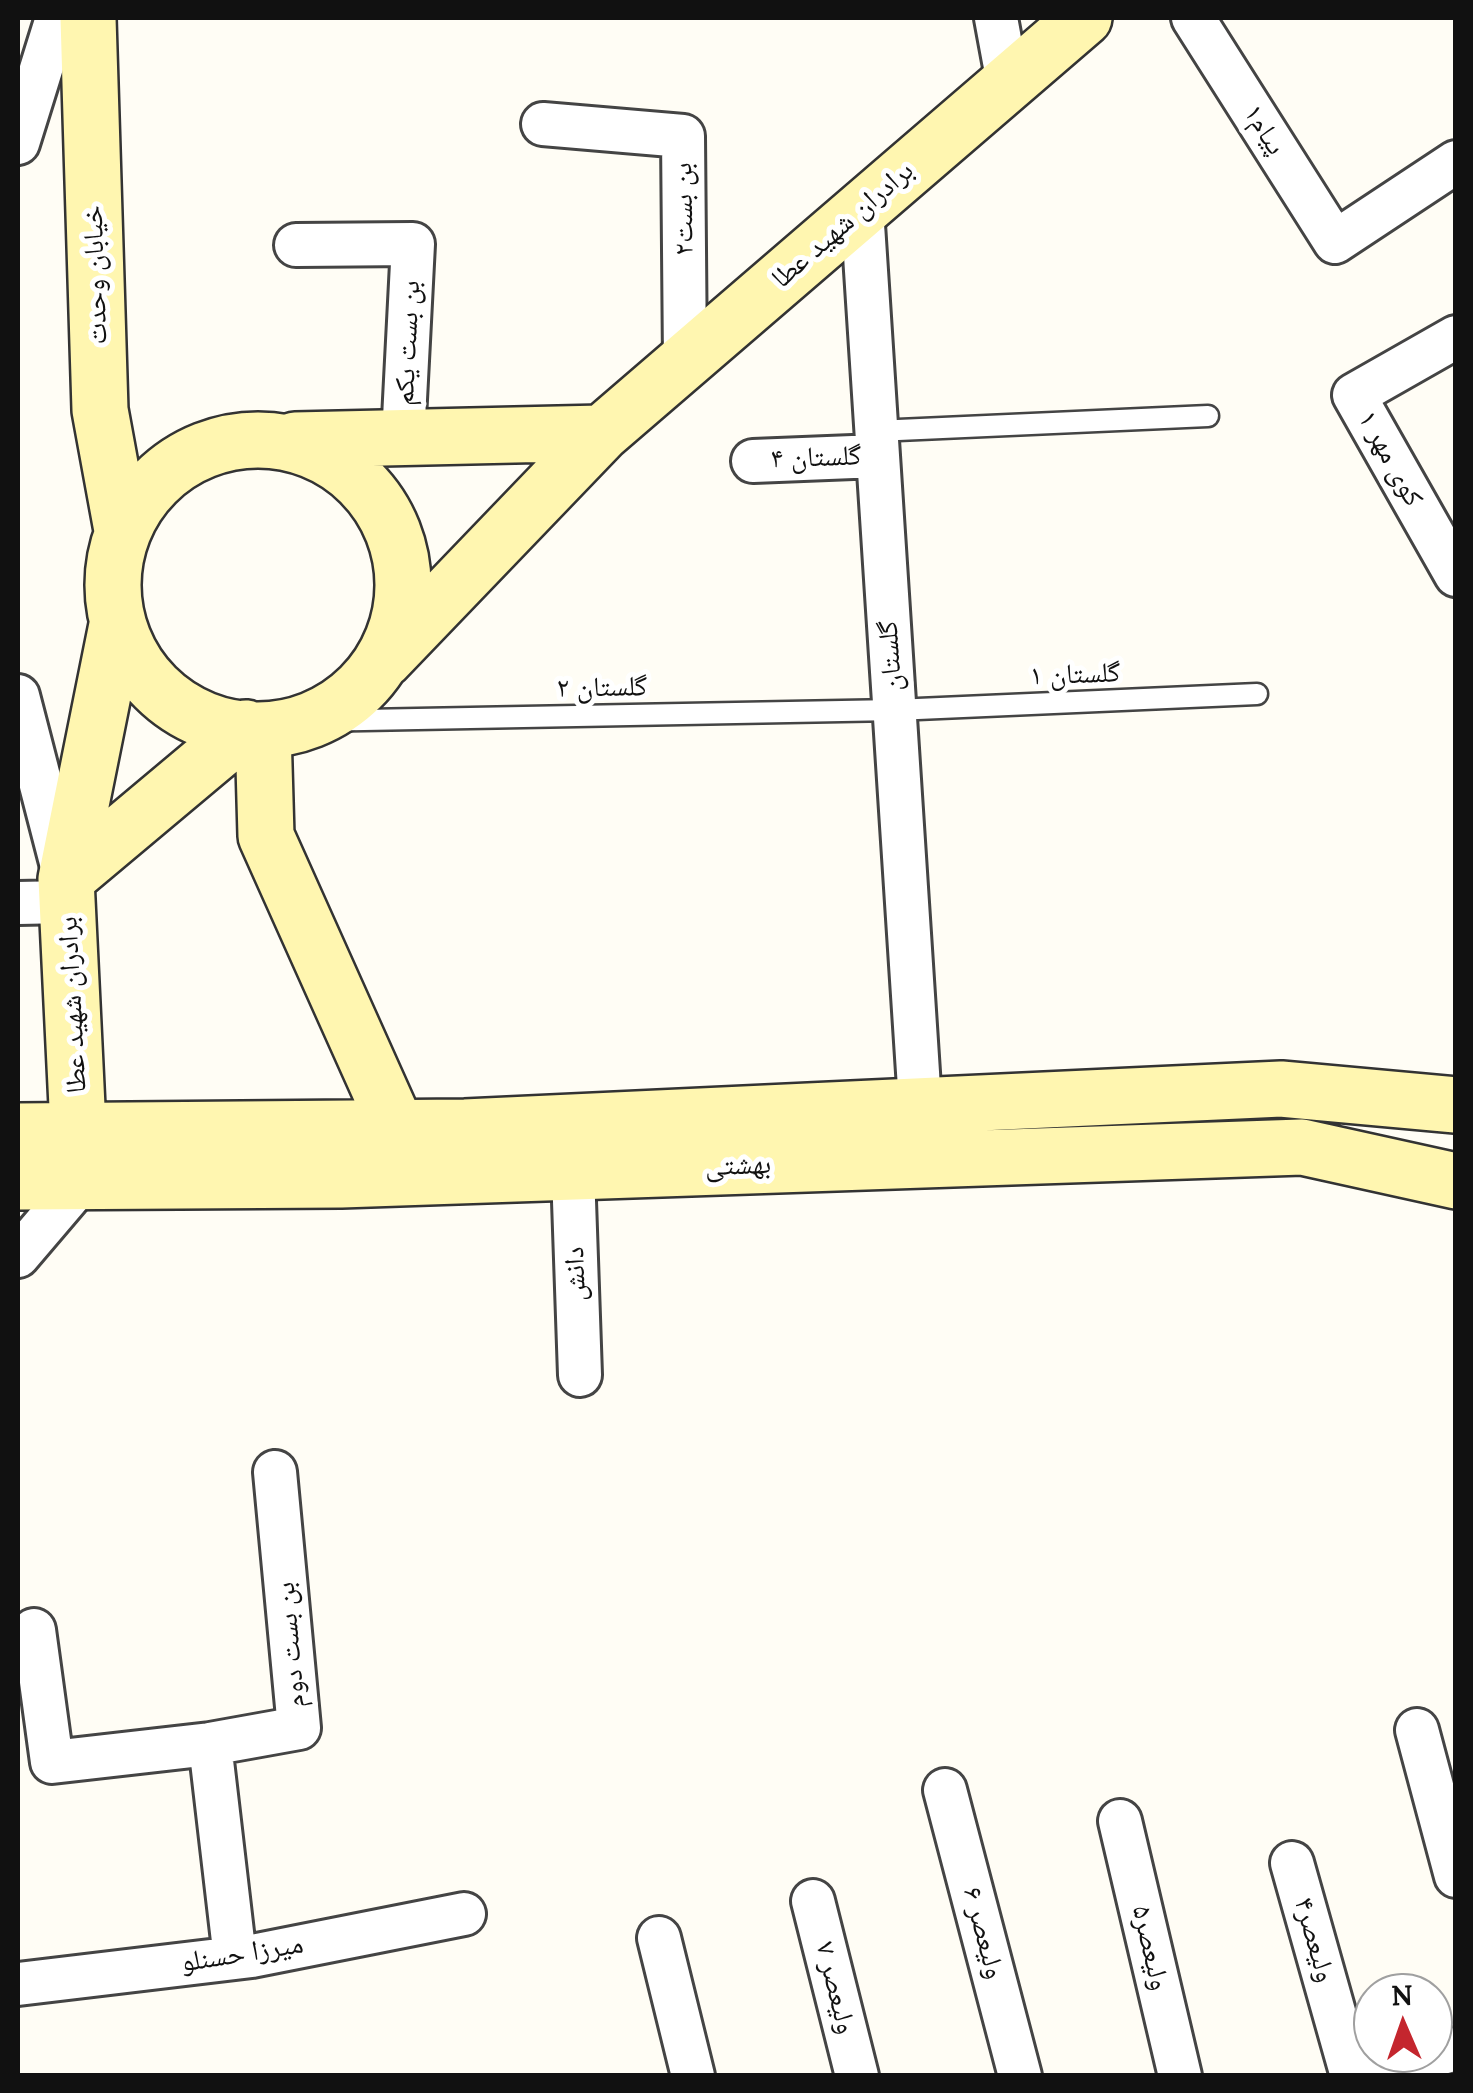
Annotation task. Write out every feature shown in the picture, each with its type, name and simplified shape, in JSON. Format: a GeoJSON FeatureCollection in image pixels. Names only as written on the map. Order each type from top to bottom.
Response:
{"type":"FeatureCollection","features":[{"type":"Feature","properties":{"kind":"main road","name":"خیابان وحدت"},"geometry":{"type":"LineString","coordinates":[[88,18],[100,410],[122,530]]}},
{"type":"Feature","properties":{"kind":"main road","name":"برادران شهید عطا"},"geometry":{"type":"LineString","coordinates":[[384,660],[602,433],[1084,18]]}},
{"type":"Feature","properties":{"kind":"main road"},"geometry":{"type":"LineString","coordinates":[[273,726],[215,724],[172,703],[138,668],[117,625],[112,577],[122,530],[147,489],[184,459],[229,442],[602,433]]}},
{"type":"Feature","properties":{"kind":"main road"},"geometry":{"type":"LineString","coordinates":[[50,895],[273,726],[352,696],[384,660],[402,614],[403,566],[389,520],[362,482],[349,472],[323,454],[277,440]]}},
{"type":"Feature","properties":{"kind":"main road","name":"برادران شهید عطا"},"geometry":{"type":"LineString","coordinates":[[80,1157],[50,895],[117,625]]}},
{"type":"Feature","properties":{"kind":"main road"},"geometry":{"type":"LineString","coordinates":[[273,726],[266,836],[397,1152]]}},
{"type":"Feature","properties":{"kind":"main road","name":"بهشتی"},"geometry":{"type":"LineString","coordinates":[[397,1152],[465,1127],[920,1103],[1282,1088],[1455,1104]]}},
{"type":"Feature","properties":{"kind":"main road","name":"بهشتی"},"geometry":{"type":"LineString","coordinates":[[18,1131],[80,1157]]}},
{"type":"Feature","properties":{"kind":"main road","name":"بهشتی"},"geometry":{"type":"LineString","coordinates":[[18,1182],[80,1157],[397,1152],[572,1172],[1302,1147],[1456,1181]]}},
{"type":"Feature","properties":{"kind":"street"},"geometry":{"type":"LineString","coordinates":[[18,143],[57,18],[46,18]]}},
{"type":"Feature","properties":{"kind":"street"},"geometry":{"type":"LineString","coordinates":[[996,18],[1008,83]]}},
{"type":"Feature","properties":{"kind":"street","name":"پیام۱"},"geometry":{"type":"LineString","coordinates":[[1193,18],[1335,242],[1456,162]]}},
{"type":"Feature","properties":{"kind":"street","name":"بن بست۲"},"geometry":{"type":"LineString","coordinates":[[543,124],[683,136],[685,362]]}},
{"type":"Feature","properties":{"kind":"street","name":"گلستان"},"geometry":{"type":"LineString","coordinates":[[862,209],[920,1103]]}},
{"type":"Feature","properties":{"kind":"street","name":"بن بست یکم"},"geometry":{"type":"LineString","coordinates":[[296,245],[412,244],[403,438]]}},
{"type":"Feature","properties":{"kind":"street","name":"کوی مهر ۱"},"geometry":{"type":"LineString","coordinates":[[1456,337],[1354,395],[1456,575]]}},
{"type":"Feature","properties":{"kind":"street","name":"گلستان ۴"},"geometry":{"type":"LineString","coordinates":[[754,461],[877,443]]}},
{"type":"Feature","properties":{"kind":"street"},"geometry":{"type":"LineString","coordinates":[[18,701],[50,895]]}},
{"type":"Feature","properties":{"kind":"street"},"geometry":{"type":"LineString","coordinates":[[18,1256],[80,1157]]}},
{"type":"Feature","properties":{"kind":"street","name":"دانش"},"geometry":{"type":"LineString","coordinates":[[572,1172],[580,1375]]}},
{"type":"Feature","properties":{"kind":"street","name":"بن بست دوم"},"geometry":{"type":"LineString","coordinates":[[34,1630],[52,1762],[210,1744],[298,1728],[276,1472]]}},
{"type":"Feature","properties":{"kind":"street"},"geometry":{"type":"LineString","coordinates":[[1417,1730],[1456,1876]]}},
{"type":"Feature","properties":{"kind":"street"},"geometry":{"type":"LineString","coordinates":[[210,1744],[235,1958]]}},
{"type":"Feature","properties":{"kind":"street","name":"ولیعصر ۶"},"geometry":{"type":"LineString","coordinates":[[945,1790],[1020,2076]]}},
{"type":"Feature","properties":{"kind":"street","name":"ولیعصر۵"},"geometry":{"type":"LineString","coordinates":[[1120,1820],[1180,2076]]}},
{"type":"Feature","properties":{"kind":"street","name":"ولیعصر۴"},"geometry":{"type":"LineString","coordinates":[[1292,1863],[1352,2076]]}},
{"type":"Feature","properties":{"kind":"street","name":"ولیعصر ۷"},"geometry":{"type":"LineString","coordinates":[[813,1901],[857,2076]]}},
{"type":"Feature","properties":{"kind":"street","name":"میرزا حسنلو"},"geometry":{"type":"LineString","coordinates":[[18,1984],[235,1958],[464,1914]]}},
{"type":"Feature","properties":{"kind":"street"},"geometry":{"type":"LineString","coordinates":[[659,1938],[692,2076]]}},
{"type":"Feature","properties":{"kind":"street"},"geometry":{"type":"LineString","coordinates":[[1360,2076],[1456,2048]]}},
{"type":"Feature","properties":{"kind":"lane"},"geometry":{"type":"LineString","coordinates":[[877,443],[1208,416]]}},
{"type":"Feature","properties":{"kind":"lane","name":"گلستان ۱"},"geometry":{"type":"LineString","coordinates":[[895,710],[1257,694]]}},
{"type":"Feature","properties":{"kind":"lane","name":"گلستان ۲"},"geometry":{"type":"LineString","coordinates":[[273,726],[895,710]]}}]}
